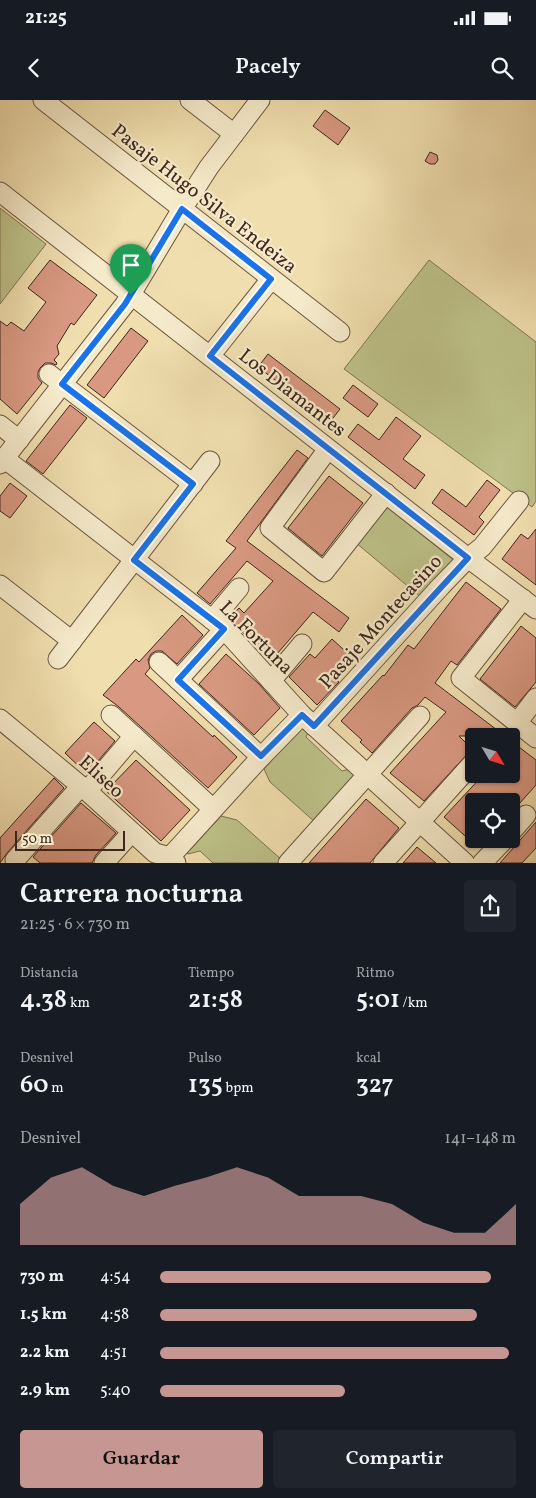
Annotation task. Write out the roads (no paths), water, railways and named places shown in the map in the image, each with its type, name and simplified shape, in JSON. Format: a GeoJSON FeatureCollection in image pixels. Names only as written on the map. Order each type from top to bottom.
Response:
{"type":"FeatureCollection","features":[{"type":"Feature","properties":{"kind":"street","name":"Pasaje Hugo Silva Endeiza"},"geometry":{"type":"LineString","coordinates":[[43,100],[340,332]]}},
{"type":"Feature","properties":{"kind":"street"},"geometry":{"type":"LineString","coordinates":[[190,100],[234,134]]}},
{"type":"Feature","properties":{"kind":"street"},"geometry":{"type":"LineString","coordinates":[[2,461],[19,440],[56,379],[131,295],[209,167],[260,100]]}},
{"type":"Feature","properties":{"kind":"street","name":"Los Diamantes"},"geometry":{"type":"LineString","coordinates":[[0,192],[468,558],[532,605]]}},
{"type":"Feature","properties":{"kind":"street"},"geometry":{"type":"LineString","coordinates":[[210,356],[271,279]]}},
{"type":"Feature","properties":{"kind":"street"},"geometry":{"type":"LineString","coordinates":[[56,379],[193,484]]}},
{"type":"Feature","properties":{"kind":"street"},"geometry":{"type":"LineString","coordinates":[[0,425],[19,440]]}},
{"type":"Feature","properties":{"kind":"street"},"geometry":{"type":"LineString","coordinates":[[328,449],[270,528],[324,572],[386,493]]}},
{"type":"Feature","properties":{"kind":"street","name":"La Fortuna"},"geometry":{"type":"LineString","coordinates":[[2,461],[218,625],[308,721],[465,863]]}},
{"type":"Feature","properties":{"kind":"street"},"geometry":{"type":"LineString","coordinates":[[58,659],[210,461]]}},
{"type":"Feature","properties":{"kind":"street","name":"Pasaje Montecasino"},"geometry":{"type":"LineString","coordinates":[[173,860],[213,809],[261,756],[308,721],[468,558],[482,547],[519,501]]}},
{"type":"Feature","properties":{"kind":"street"},"geometry":{"type":"LineString","coordinates":[[0,585],[72,641]]}},
{"type":"Feature","properties":{"kind":"street"},"geometry":{"type":"LineString","coordinates":[[178,680],[218,625],[239,588]]}},
{"type":"Feature","properties":{"kind":"street"},"geometry":{"type":"LineString","coordinates":[[532,605],[461,678],[536,738]]}},
{"type":"Feature","properties":{"kind":"street"},"geometry":{"type":"LineString","coordinates":[[270,681],[302,644]]}},
{"type":"Feature","properties":{"kind":"street"},"geometry":{"type":"LineString","coordinates":[[159,662],[261,756]]}},
{"type":"Feature","properties":{"kind":"street"},"geometry":{"type":"LineString","coordinates":[[517,723],[536,698]]}},
{"type":"Feature","properties":{"kind":"street"},"geometry":{"type":"LineString","coordinates":[[110,715],[213,809]]}},
{"type":"Feature","properties":{"kind":"street"},"geometry":{"type":"LineString","coordinates":[[288,863],[420,716]]}},
{"type":"Feature","properties":{"kind":"street","name":"Eliseo"},"geometry":{"type":"LineString","coordinates":[[2,725],[84,788],[155,853],[173,860]]}},
{"type":"Feature","properties":{"kind":"street"},"geometry":{"type":"LineString","coordinates":[[15,860],[134,736]]}},
{"type":"Feature","properties":{"kind":"street"},"geometry":{"type":"LineString","coordinates":[[382,863],[465,772]]}},
{"type":"Feature","properties":{"kind":"street"},"geometry":{"type":"LineString","coordinates":[[520,822],[526,816]]}},
{"type":"Feature","properties":{"kind":"street"},"geometry":{"type":"LineString","coordinates":[[104,863],[131,832]]}},
{"type":"Feature","properties":{"kind":"street"},"geometry":{"type":"LineString","coordinates":[[482,863],[496,848]]}}]}
